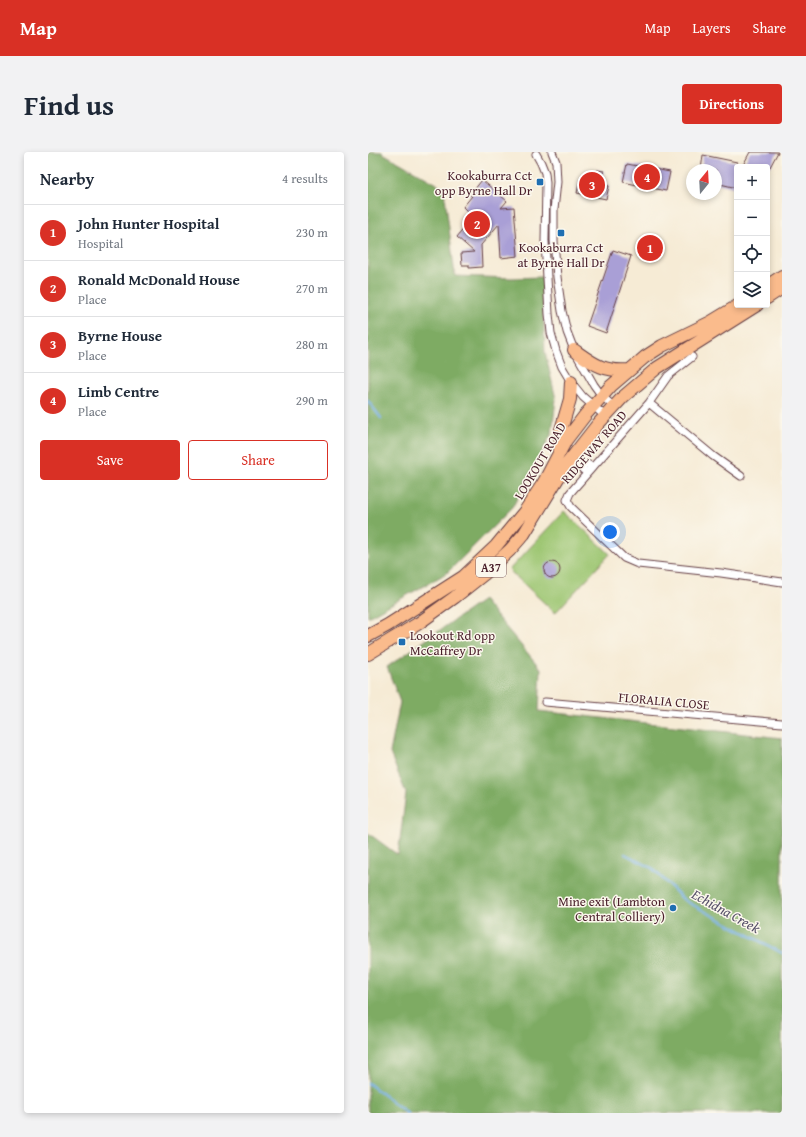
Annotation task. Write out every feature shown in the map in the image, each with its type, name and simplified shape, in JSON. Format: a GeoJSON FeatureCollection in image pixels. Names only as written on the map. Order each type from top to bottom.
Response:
{"type":"FeatureCollection","features":[{"type":"Feature","properties":{"kind":"highway"},"geometry":{"type":"LineString","coordinates":[[770,284],[782,276]]}},
{"type":"Feature","properties":{"kind":"highway"},"geometry":{"type":"LineString","coordinates":[[770,296],[782,288]]}},
{"type":"Feature","properties":{"kind":"highway","name":"LOOKOUT ROAD"},"geometry":{"type":"LineString","coordinates":[[368,636],[388,625],[463,577],[496,546],[525,511],[544,482],[566,440],[592,406],[629,370],[662,346],[711,322],[734,308]]}},
{"type":"Feature","properties":{"kind":"highway","name":"LOOKOUT ROAD"},"geometry":{"type":"LineString","coordinates":[[368,654],[419,623],[455,597],[484,574],[510,550],[524,534],[566,464],[613,406],[653,371],[751,308]]}},
{"type":"Feature","properties":{"kind":"highway"},"geometry":{"type":"LineString","coordinates":[[574,350],[602,368],[616,371],[629,370]]}},
{"type":"Feature","properties":{"kind":"highway"},"geometry":{"type":"LineString","coordinates":[[560,451],[561,430],[570,399],[571,382]]}},
{"type":"Feature","properties":{"kind":"street"},"geometry":{"type":"LineString","coordinates":[[534,153],[547,153],[556,162],[557,182],[554,210],[554,241],[557,277],[567,332],[574,350],[602,396],[613,406]]}},
{"type":"Feature","properties":{"kind":"street"},"geometry":{"type":"LineString","coordinates":[[534,153],[541,163],[545,173],[546,183],[545,240],[551,333],[562,367],[571,382],[583,397],[605,416]]}},
{"type":"Feature","properties":{"kind":"street","name":"RIDGEWAY ROAD"},"geometry":{"type":"LineString","coordinates":[[692,357],[668,376],[649,403],[570,493],[567,500],[571,507],[624,558],[638,564],[721,573],[782,582]]}},
{"type":"Feature","properties":{"kind":"street"},"geometry":{"type":"LineString","coordinates":[[649,403],[713,456],[741,476]]}},
{"type":"Feature","properties":{"kind":"street","name":"LOOKOUT ROAD"},"geometry":{"type":"LineString","coordinates":[[580,446],[584,462],[592,467]]}},
{"type":"Feature","properties":{"kind":"street","name":"LOOKOUT ROAD"},"geometry":{"type":"LineString","coordinates":[[566,464],[580,467],[587,474]]}},
{"type":"Feature","properties":{"kind":"street","name":"FLORALIA CLOSE"},"geometry":{"type":"LineString","coordinates":[[545,702],[782,724]]}},
{"type":"Feature","properties":{"kind":"green space"},"geometry":{"type":"Polygon","coordinates":[[[368,152],[381,152],[444,188],[455,276],[511,278],[542,277],[545,352],[556,399],[552,433],[512,508],[447,573],[368,617],[368,152]]]}},
{"type":"Feature","properties":{"kind":"green space"},"geometry":{"type":"Polygon","coordinates":[[[564,511],[610,554],[555,613],[509,570],[564,511]]]}},
{"type":"Feature","properties":{"kind":"green space"},"geometry":{"type":"Polygon","coordinates":[[[483,600],[541,669],[539,711],[782,738],[782,1113],[368,1113],[368,833],[398,855],[406,793],[390,753],[400,702],[387,667],[483,600]]]}},
{"type":"Feature","properties":{"kind":"building"},"geometry":{"type":"Polygon","coordinates":[[[750,152],[778,152],[770,167],[770,164],[744,164],[750,152]]]}},
{"type":"Feature","properties":{"kind":"building"},"geometry":{"type":"Polygon","coordinates":[[[703,155],[737,162],[737,164],[734,164],[734,187],[722,184],[722,164],[702,164],[703,155]]]}},
{"type":"Feature","properties":{"kind":"building"},"geometry":{"type":"Polygon","coordinates":[[[627,164],[670,172],[666,191],[623,182],[627,164]]]}},
{"type":"Feature","properties":{"kind":"building"},"geometry":{"type":"Polygon","coordinates":[[[597,170],[604,171],[601,184],[609,186],[606,199],[577,193],[580,180],[594,183],[597,170]]]}},
{"type":"Feature","properties":{"kind":"building"},"geometry":{"type":"Polygon","coordinates":[[[482,180],[507,201],[501,208],[514,207],[518,256],[501,258],[499,224],[481,245],[482,267],[469,268],[469,265],[462,265],[461,253],[474,252],[457,237],[469,222],[464,218],[469,213],[463,207],[482,180]]]}},
{"type":"Feature","properties":{"kind":"building"},"geometry":{"type":"Polygon","coordinates":[[[613,250],[631,256],[606,333],[587,326],[613,250]]]}},
{"type":"Feature","properties":{"kind":"building"},"geometry":{"type":"Polygon","coordinates":[[[552,562],[558,564],[560,570],[558,576],[552,578],[546,576],[544,570],[546,564],[552,562]]]}},
{"type":"Feature","properties":{"kind":"waterway"},"geometry":{"type":"LineString","coordinates":[[368,401],[381,418]]}},
{"type":"Feature","properties":{"kind":"waterway","name":"Echidna Creek"},"geometry":{"type":"LineString","coordinates":[[625,854],[652,868],[684,900],[782,953]]}},
{"type":"Feature","properties":{"kind":"waterway"},"geometry":{"type":"LineString","coordinates":[[368,1083],[407,1113]]}},
{"type":"Feature","properties":{"kind":"place","name":"Limb Centre"},"geometry":{"type":"Point","coordinates":[647,177]}},
{"type":"Feature","properties":{"kind":"place","name":"Kookaburra Cct opp Byrne Hall Dr"},"geometry":{"type":"Point","coordinates":[540,182]}},
{"type":"Feature","properties":{"kind":"place","name":"Byrne House"},"geometry":{"type":"Point","coordinates":[592,185]}},
{"type":"Feature","properties":{"kind":"place","name":"Ronald McDonald House"},"geometry":{"type":"Point","coordinates":[477,224]}},
{"type":"Feature","properties":{"kind":"place","name":"Kookaburra Cct at Byrne Hall Dr"},"geometry":{"type":"Point","coordinates":[561,233]}},
{"type":"Feature","properties":{"kind":"place","name":"John Hunter Hospital"},"geometry":{"type":"Point","coordinates":[650,248]}},
{"type":"Feature","properties":{"kind":"place","name":"Lookout Rd opp McCaffrey Dr"},"geometry":{"type":"Point","coordinates":[402,642]}},
{"type":"Feature","properties":{"kind":"place","name":"Mine exit (Lambton Central Colliery)"},"geometry":{"type":"Point","coordinates":[673,908]}}]}
